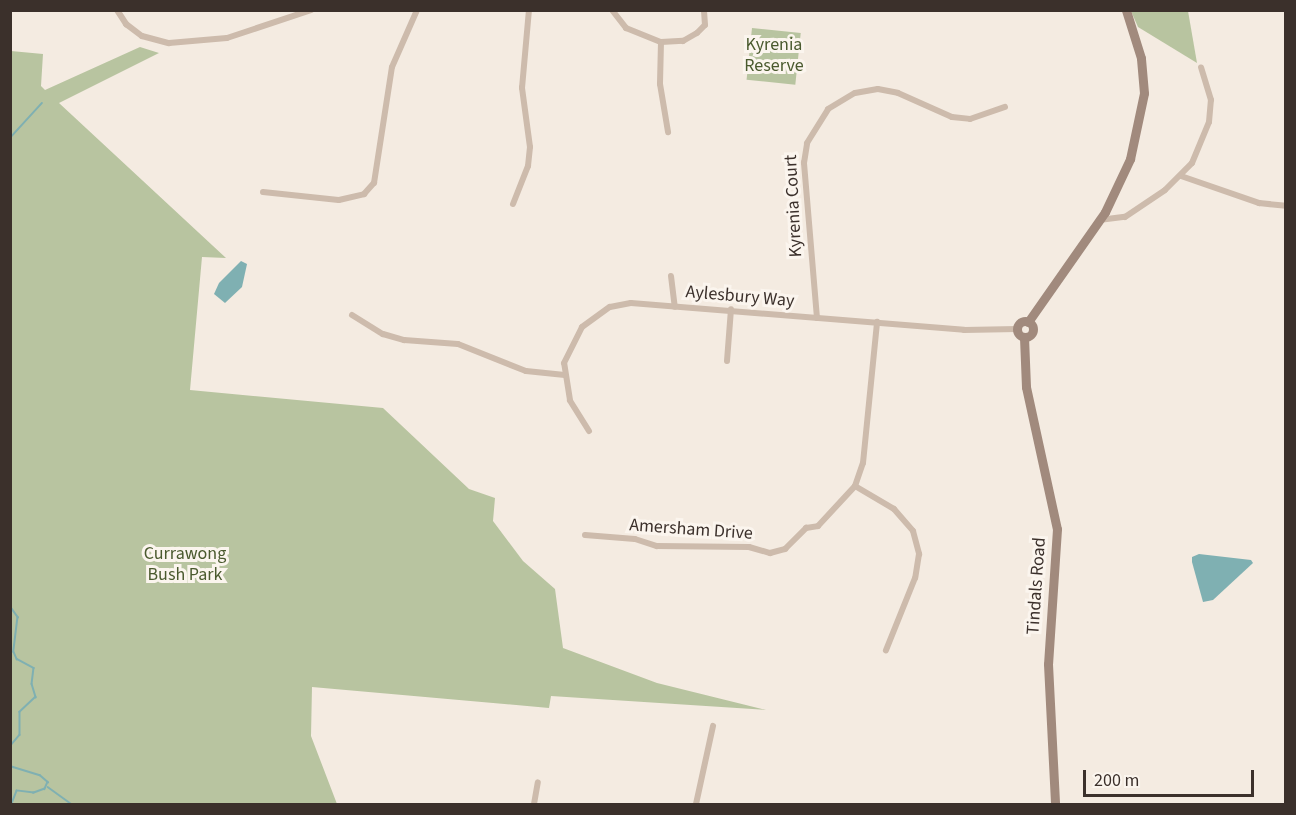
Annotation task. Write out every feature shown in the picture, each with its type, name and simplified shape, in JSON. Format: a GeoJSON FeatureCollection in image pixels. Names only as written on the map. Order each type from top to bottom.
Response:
{"type":"FeatureCollection","features":[{"type":"Feature","properties":{"kind":"main road"},"geometry":{"type":"LineString","coordinates":[[1024,338],[1017,329],[1021,322],[1028,322],[1119,188],[1141,120],[1141,58],[1126,10]]}},
{"type":"Feature","properties":{"kind":"main road","name":"Tindals Road"},"geometry":{"type":"LineString","coordinates":[[1028,322],[1033,330],[1024,338],[1026,387],[1057,529],[1048,664],[1055,804]]}},
{"type":"Feature","properties":{"kind":"street"},"geometry":{"type":"LineString","coordinates":[[117,10],[126,24],[142,36],[169,43],[227,39],[310,10]]}},
{"type":"Feature","properties":{"kind":"street"},"geometry":{"type":"LineString","coordinates":[[263,192],[339,200],[364,194],[374,183],[392,67],[417,10]]}},
{"type":"Feature","properties":{"kind":"street"},"geometry":{"type":"LineString","coordinates":[[513,204],[528,166],[522,88],[529,10]]}},
{"type":"Feature","properties":{"kind":"street"},"geometry":{"type":"LineString","coordinates":[[612,10],[626,28],[661,42],[683,41],[698,33],[705,25],[704,10]]}},
{"type":"Feature","properties":{"kind":"street"},"geometry":{"type":"LineString","coordinates":[[661,42],[660,84],[668,132]]}},
{"type":"Feature","properties":{"kind":"street"},"geometry":{"type":"LineString","coordinates":[[1099,220],[1125,217],[1181,176],[1203,145],[1209,122],[1211,100],[1201,67]]}},
{"type":"Feature","properties":{"kind":"street","name":"Kyrenia Court"},"geometry":{"type":"LineString","coordinates":[[817,318],[804,163],[807,142],[828,109],[855,93],[878,89],[898,93],[952,117],[970,119],[1005,107]]}},
{"type":"Feature","properties":{"kind":"street"},"geometry":{"type":"LineString","coordinates":[[1181,176],[1259,203],[1286,206]]}},
{"type":"Feature","properties":{"kind":"street"},"geometry":{"type":"LineString","coordinates":[[672,276],[675,307]]}},
{"type":"Feature","properties":{"kind":"street","name":"Aylesbury Way"},"geometry":{"type":"LineString","coordinates":[[589,431],[570,400],[565,375],[571,344],[598,314],[630,303],[731,309],[964,330],[1017,329]]}},
{"type":"Feature","properties":{"kind":"street"},"geometry":{"type":"LineString","coordinates":[[727,361],[731,309]]}},
{"type":"Feature","properties":{"kind":"street"},"geometry":{"type":"LineString","coordinates":[[352,315],[383,334],[404,340],[458,344],[526,371],[565,375]]}},
{"type":"Feature","properties":{"kind":"street","name":"Amersham Drive"},"geometry":{"type":"LineString","coordinates":[[585,535],[635,539],[657,546],[749,547],[770,553],[784,549],[806,528],[818,526],[855,486],[863,463],[877,322]]}},
{"type":"Feature","properties":{"kind":"street"},"geometry":{"type":"LineString","coordinates":[[855,486],[894,509],[913,531],[919,554],[915,578],[886,650]]}},
{"type":"Feature","properties":{"kind":"street"},"geometry":{"type":"LineString","coordinates":[[696,804],[713,726]]}},
{"type":"Feature","properties":{"kind":"street"},"geometry":{"type":"LineString","coordinates":[[534,804],[538,782]]}},
{"type":"Feature","properties":{"kind":"green space"},"geometry":{"type":"Polygon","coordinates":[[[1131,11],[1188,11],[1197,63],[1138,27],[1131,11]]]}},
{"type":"Feature","properties":{"kind":"green space","name":"Kyrenia Reserve"},"geometry":{"type":"Polygon","coordinates":[[[752,28],[801,33],[795,85],[747,80],[752,28]]]}},
{"type":"Feature","properties":{"kind":"green space","name":"Currawong Bush Park"},"geometry":{"type":"Polygon","coordinates":[[[140,47],[159,53],[59,103],[226,258],[202,257],[190,390],[383,408],[469,489],[495,498],[493,521],[523,561],[555,589],[563,648],[657,683],[766,710],[551,696],[549,708],[312,687],[311,736],[337,804],[11,804],[11,51],[43,54],[41,86],[45,90],[140,47]]]}},
{"type":"Feature","properties":{"kind":"water"},"geometry":{"type":"Polygon","coordinates":[[[241,261],[247,264],[242,287],[225,303],[214,294],[219,283],[241,261]]]}},
{"type":"Feature","properties":{"kind":"water"},"geometry":{"type":"Polygon","coordinates":[[[1199,554],[1251,560],[1253,563],[1213,600],[1203,602],[1192,562],[1192,557],[1199,554]]]}},
{"type":"Feature","properties":{"kind":"waterway"},"geometry":{"type":"LineString","coordinates":[[10,138],[42,103]]}},
{"type":"Feature","properties":{"kind":"waterway"},"geometry":{"type":"LineString","coordinates":[[10,606],[18,617],[14,652],[17,659],[34,668],[32,684],[36,697],[20,712],[20,735],[10,747]]}},
{"type":"Feature","properties":{"kind":"waterway"},"geometry":{"type":"LineString","coordinates":[[10,766],[40,775],[48,782],[45,789],[34,793],[17,791],[12,804]]}},
{"type":"Feature","properties":{"kind":"waterway"},"geometry":{"type":"LineString","coordinates":[[48,787],[71,804]]}}]}
